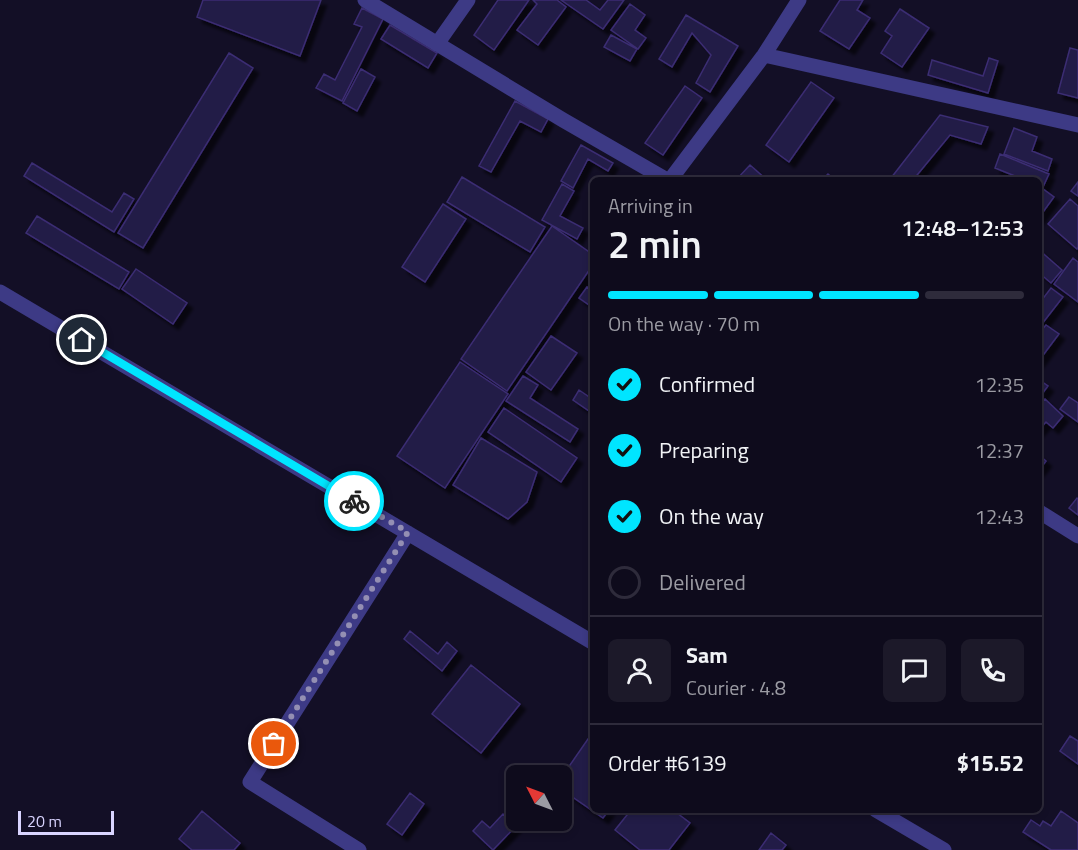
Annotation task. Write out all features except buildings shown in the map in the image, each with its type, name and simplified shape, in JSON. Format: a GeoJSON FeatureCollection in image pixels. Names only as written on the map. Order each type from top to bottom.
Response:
{"type":"FeatureCollection","features":[{"type":"Feature","properties":{"kind":"street"},"geometry":{"type":"LineString","coordinates":[[365,0],[663,177]]}},
{"type":"Feature","properties":{"kind":"street"},"geometry":{"type":"LineString","coordinates":[[437,44],[468,0]]}},
{"type":"Feature","properties":{"kind":"street"},"geometry":{"type":"LineString","coordinates":[[670,177],[764,55],[799,0]]}},
{"type":"Feature","properties":{"kind":"street"},"geometry":{"type":"LineString","coordinates":[[764,55],[1078,125]]}},
{"type":"Feature","properties":{"kind":"street"},"geometry":{"type":"LineString","coordinates":[[0,292],[590,641]]}},
{"type":"Feature","properties":{"kind":"street"},"geometry":{"type":"LineString","coordinates":[[1042,514],[1078,536]]}},
{"type":"Feature","properties":{"kind":"street"},"geometry":{"type":"LineString","coordinates":[[359,850],[250,782],[408,532]]}},
{"type":"Feature","properties":{"kind":"street"},"geometry":{"type":"LineString","coordinates":[[881,813],[944,850]]}},
{"type":"Feature","properties":{"kind":"way so far"},"geometry":{"type":"LineString","coordinates":[[274,744],[408,532],[354,501]]}},
{"type":"Feature","properties":{"kind":"route"},"geometry":{"type":"LineString","coordinates":[[82,340],[354,501]]}}]}
